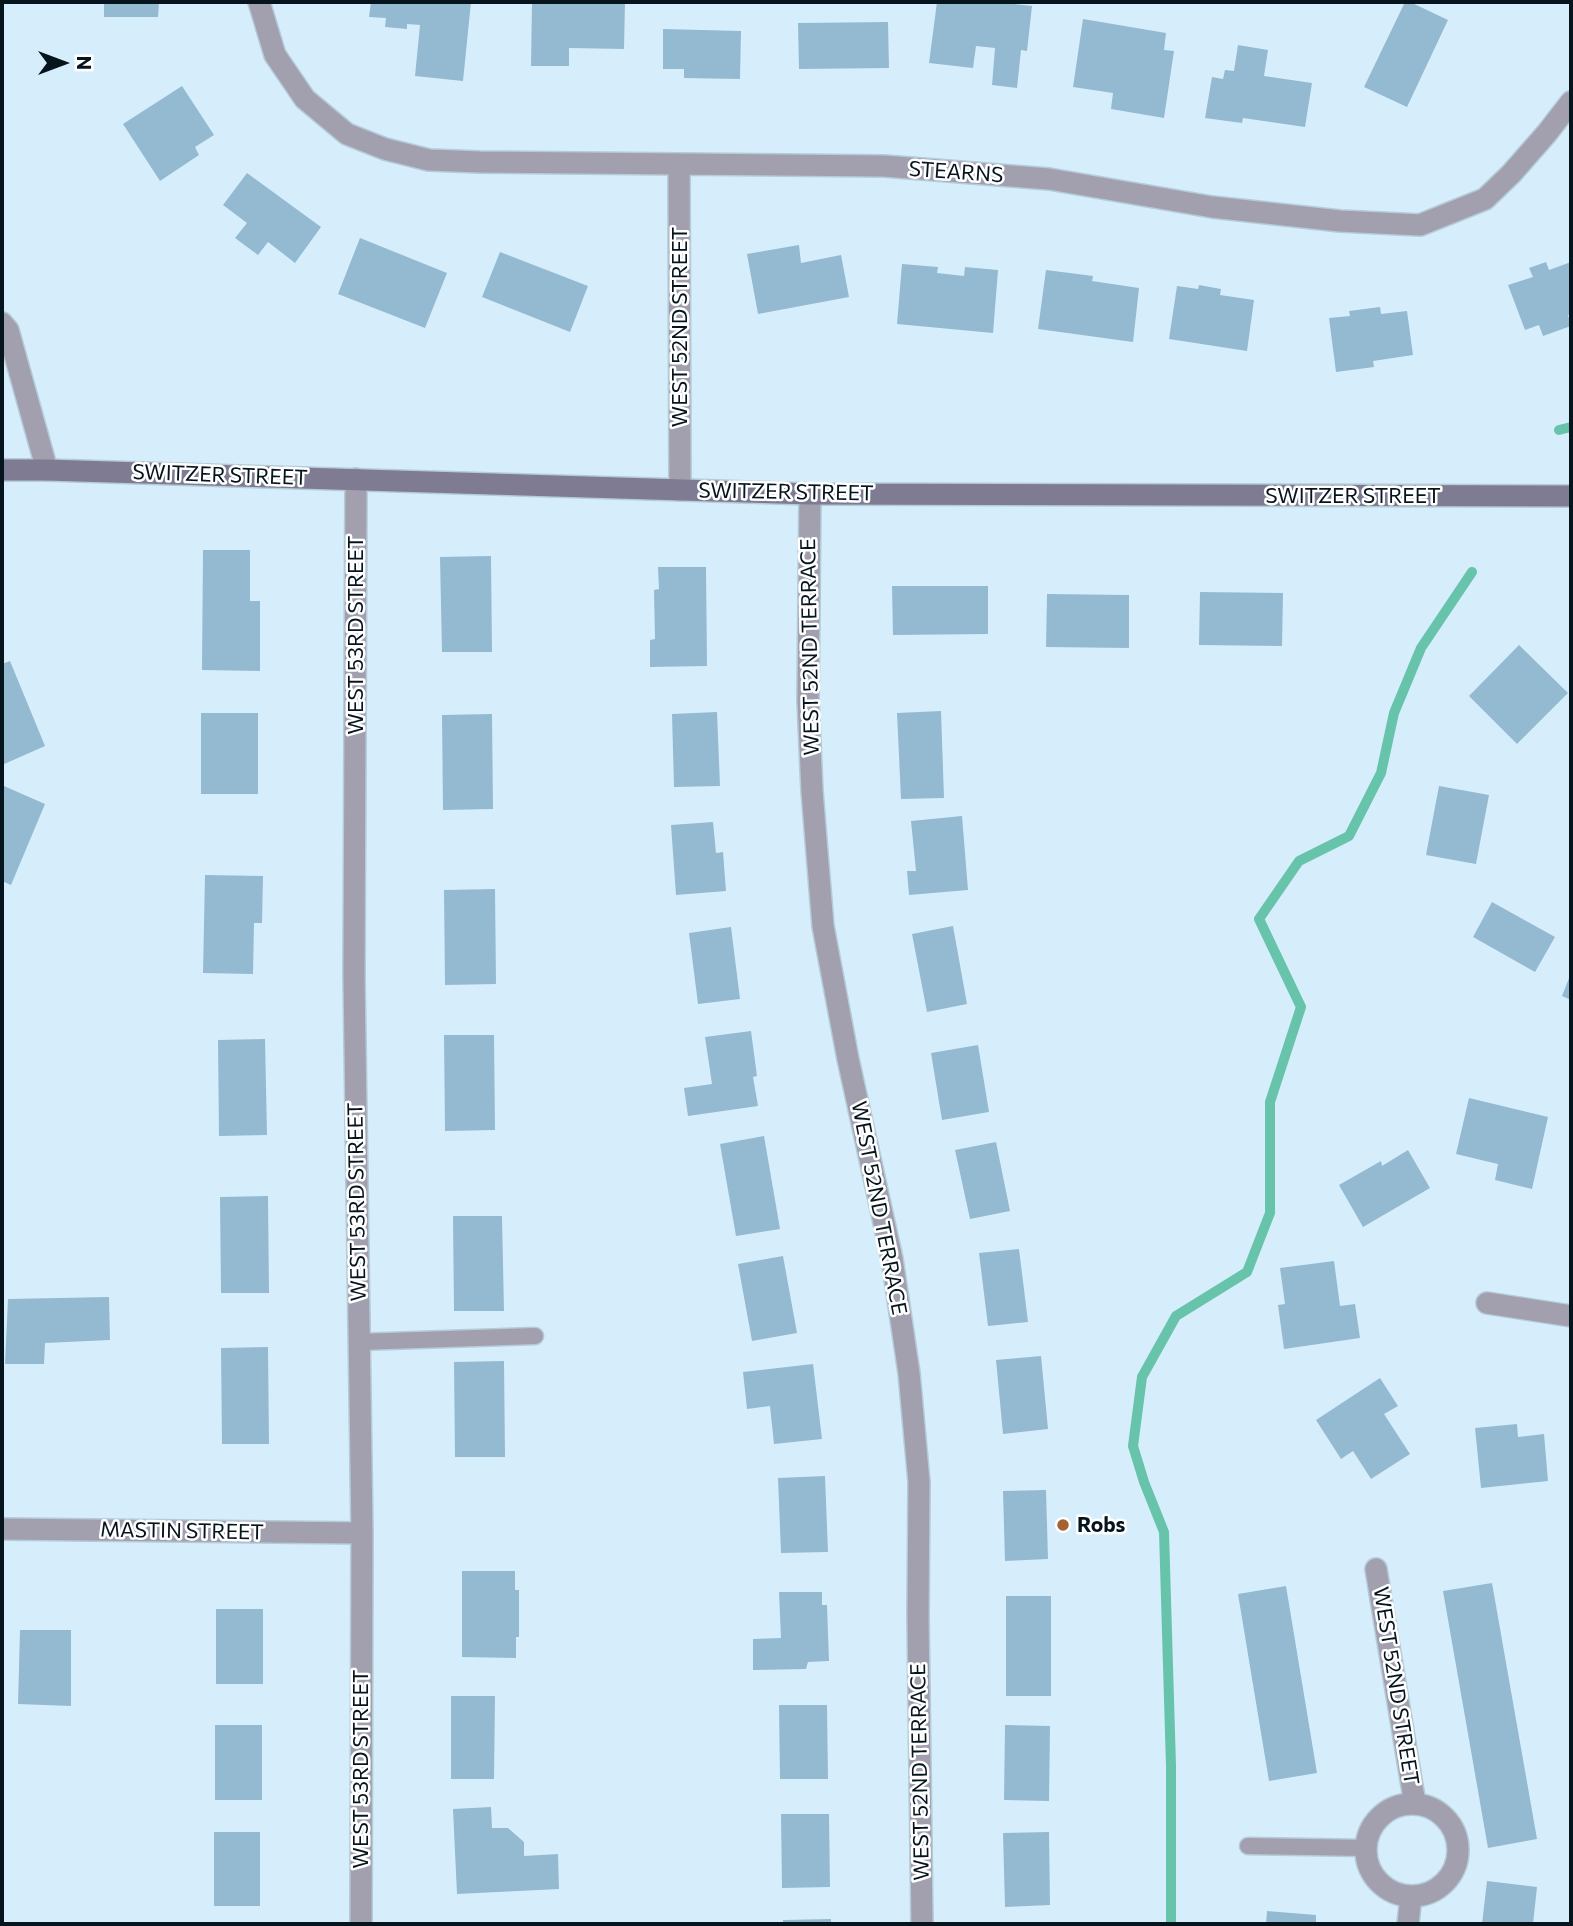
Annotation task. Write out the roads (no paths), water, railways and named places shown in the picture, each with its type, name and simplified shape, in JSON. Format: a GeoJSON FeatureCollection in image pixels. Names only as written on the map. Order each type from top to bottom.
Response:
{"type":"FeatureCollection","features":[{"type":"Feature","properties":{"kind":"street","name":"STEARNS"},"geometry":{"type":"LineString","coordinates":[[259,2],[275,55],[305,99],[347,134],[384,149],[429,160],[884,166],[1049,178],[1212,207],[1340,221],[1420,225],[1485,199],[1511,174],[1571,102]]}},
{"type":"Feature","properties":{"kind":"street","name":"WEST 52ND STREET"},"geometry":{"type":"LineString","coordinates":[[679,164],[680,490]]}},
{"type":"Feature","properties":{"kind":"street"},"geometry":{"type":"LineString","coordinates":[[2,323],[8,330],[47,470]]}},
{"type":"Feature","properties":{"kind":"street","name":"SWITZER STREET"},"geometry":{"type":"LineString","coordinates":[[2,470],[810,494],[1571,496]]}},
{"type":"Feature","properties":{"kind":"street","name":"WEST 53RD STREET"},"geometry":{"type":"LineString","coordinates":[[356,480],[354,975],[362,1533],[361,1924]]}},
{"type":"Feature","properties":{"kind":"street","name":"WEST 52ND TERRACE"},"geometry":{"type":"LineString","coordinates":[[810,494],[808,700],[823,926],[848,1059],[892,1259],[909,1373],[919,1482],[922,1924]]}},
{"type":"Feature","properties":{"kind":"street"},"geometry":{"type":"LineString","coordinates":[[1488,1303],[1571,1316]]}},
{"type":"Feature","properties":{"kind":"street","name":"MASTIN STREET"},"geometry":{"type":"LineString","coordinates":[[2,1529],[362,1533]]}},
{"type":"Feature","properties":{"kind":"street","name":"WEST 52ND STREET"},"geometry":{"type":"LineString","coordinates":[[1376,1569],[1415,1804]]}},
{"type":"Feature","properties":{"kind":"street","name":"WEST 52ND STREET"},"geometry":{"type":"LineString","coordinates":[[1366,1848],[1376,1821],[1401,1805],[1430,1807],[1444,1816],[1453,1829],[1458,1844],[1458,1860],[1451,1875],[1441,1886],[1427,1894],[1411,1896]]}},
{"type":"Feature","properties":{"kind":"street"},"geometry":{"type":"LineString","coordinates":[[1366,1848],[1368,1862],[1379,1881],[1397,1894],[1411,1896],[1408,1924]]}},
{"type":"Feature","properties":{"kind":"lane"},"geometry":{"type":"LineString","coordinates":[[359,1342],[535,1336]]}},
{"type":"Feature","properties":{"kind":"lane"},"geometry":{"type":"LineString","coordinates":[[1248,1846],[1366,1848]]}},
{"type":"Feature","properties":{"kind":"waterway"},"geometry":{"type":"LineString","coordinates":[[1559,430],[1571,427]]}},
{"type":"Feature","properties":{"kind":"waterway"},"geometry":{"type":"LineString","coordinates":[[1171,1924],[1171,1766],[1164,1532],[1133,1446],[1142,1377],[1176,1316],[1247,1272],[1270,1213],[1270,1102],[1301,1007],[1259,919],[1299,861],[1349,836],[1381,773],[1394,713],[1421,648],[1472,572]]}},
{"type":"Feature","properties":{"kind":"place","name":"Robs"},"geometry":{"type":"Point","coordinates":[1063,1525]}}]}
